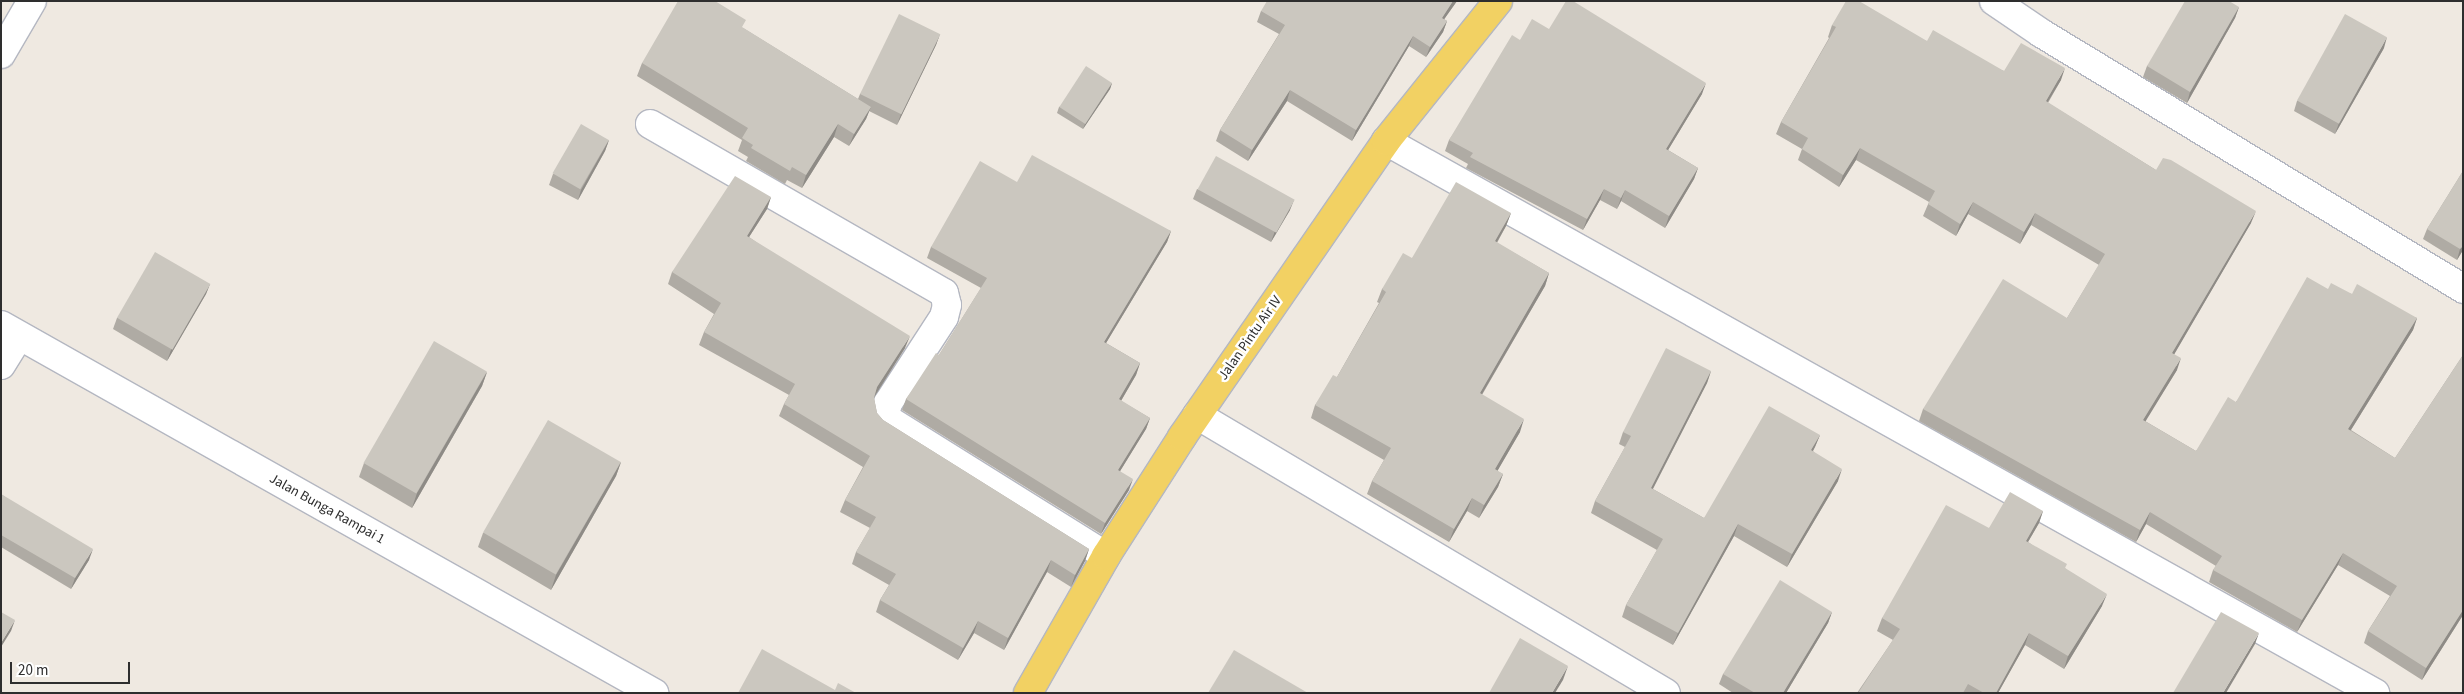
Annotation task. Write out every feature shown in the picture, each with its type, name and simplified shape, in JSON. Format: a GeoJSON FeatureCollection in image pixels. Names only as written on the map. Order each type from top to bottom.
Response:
{"type":"FeatureCollection","features":[{"type":"Feature","properties":{"kind":"main road","name":"Jalan Pintu Air IV"},"geometry":{"type":"LineString","coordinates":[[1028,693],[1106,556],[1197,414],[1386,141],[1498,1]]}},
{"type":"Feature","properties":{"kind":"street"},"geometry":{"type":"LineString","coordinates":[[1,54],[32,1]]}},
{"type":"Feature","properties":{"kind":"street"},"geometry":{"type":"LineString","coordinates":[[1994,1],[2040,33],[2463,289]]}},
{"type":"Feature","properties":{"kind":"street"},"geometry":{"type":"LineString","coordinates":[[650,124],[944,293],[947,305],[944,317],[888,403],[885,414],[887,419],[1106,556]]}},
{"type":"Feature","properties":{"kind":"street"},"geometry":{"type":"LineString","coordinates":[[1386,141],[2374,693]]}},
{"type":"Feature","properties":{"kind":"street"},"geometry":{"type":"LineString","coordinates":[[1,365],[10,331]]}},
{"type":"Feature","properties":{"kind":"street","name":"Jalan Bunga Rampai 1"},"geometry":{"type":"LineString","coordinates":[[10,331],[654,693]]}},
{"type":"Feature","properties":{"kind":"street"},"geometry":{"type":"LineString","coordinates":[[1197,414],[1666,693]]}},
{"type":"Feature","properties":{"kind":"building"},"geometry":{"type":"Polygon","coordinates":[[[678,1],[715,1],[746,20],[742,27],[871,107],[854,134],[838,124],[806,175],[792,167],[790,171],[751,148],[753,145],[742,138],[748,128],[642,63],[678,1]]]}},
{"type":"Feature","properties":{"kind":"building"},"geometry":{"type":"Polygon","coordinates":[[[1267,1],[1453,1],[1442,18],[1447,21],[1430,47],[1413,36],[1356,130],[1290,90],[1252,150],[1220,130],[1285,25],[1261,11],[1267,1]]]}},
{"type":"Feature","properties":{"kind":"building"},"geometry":{"type":"Polygon","coordinates":[[[1566,1],[1573,1],[1706,83],[1666,149],[1698,168],[1669,216],[1625,190],[1621,198],[1604,189],[1587,219],[1470,157],[1473,153],[1449,140],[1512,35],[1520,40],[1532,19],[1549,29],[1566,1]]]}},
{"type":"Feature","properties":{"kind":"building"},"geometry":{"type":"Polygon","coordinates":[[[1846,1],[1859,1],[1927,41],[1933,30],[2004,71],[2021,43],[2065,68],[2046,101],[2156,170],[2163,158],[2171,160],[2256,211],[2172,353],[2181,358],[2143,420],[2196,451],[2228,397],[2236,402],[2307,277],[2328,289],[2331,283],[2352,294],[2357,284],[2417,318],[2348,429],[2395,458],[2463,355],[2463,610],[2426,668],[2368,631],[2397,586],[2343,553],[2302,620],[2213,570],[2222,556],[2150,512],[2140,530],[1923,409],[2003,279],[2067,318],[2105,254],[2035,213],[2024,232],[1973,202],[1960,224],[1928,204],[1935,191],[1860,148],[1843,175],[1802,149],[1808,138],[1781,122],[1836,27],[1832,25],[1846,1]]]}},
{"type":"Feature","properties":{"kind":"building"},"geometry":{"type":"Polygon","coordinates":[[[2185,1],[2229,1],[2239,7],[2190,92],[2147,66],[2185,1]]]}},
{"type":"Feature","properties":{"kind":"building"},"geometry":{"type":"Polygon","coordinates":[[[899,14],[940,34],[901,114],[860,94],[899,14]]]}},
{"type":"Feature","properties":{"kind":"building"},"geometry":{"type":"Polygon","coordinates":[[[2345,14],[2387,37],[2339,124],[2297,101],[2345,14]]]}},
{"type":"Feature","properties":{"kind":"building"},"geometry":{"type":"Polygon","coordinates":[[[1086,66],[1112,83],[1085,124],[1059,107],[1086,66]]]}},
{"type":"Feature","properties":{"kind":"building"},"geometry":{"type":"Polygon","coordinates":[[[581,124],[609,140],[580,189],[552,173],[581,124]]]}},
{"type":"Feature","properties":{"kind":"building"},"geometry":{"type":"Polygon","coordinates":[[[1032,155],[1171,231],[1104,342],[1140,363],[1119,399],[1150,418],[1118,470],[1133,479],[1105,523],[906,399],[936,353],[939,355],[987,278],[931,247],[980,161],[1017,182],[1032,155]]]}},
{"type":"Feature","properties":{"kind":"building"},"geometry":{"type":"Polygon","coordinates":[[[1216,156],[1295,200],[1276,233],[1198,189],[1216,156]]]}},
{"type":"Feature","properties":{"kind":"building"},"geometry":{"type":"Polygon","coordinates":[[[2463,171],[2463,246],[2460,249],[2427,229],[2463,171]]]}},
{"type":"Feature","properties":{"kind":"building"},"geometry":{"type":"Polygon","coordinates":[[[735,176],[771,197],[747,236],[910,336],[877,387],[874,398],[877,413],[883,420],[1089,549],[1075,575],[1051,560],[1008,638],[978,621],[963,648],[880,600],[896,574],[856,552],[876,517],[845,500],[870,456],[784,404],[795,384],[704,332],[721,303],[672,272],[735,176]]]}},
{"type":"Feature","properties":{"kind":"building"},"geometry":{"type":"Polygon","coordinates":[[[1456,182],[1511,213],[1495,241],[1549,273],[1480,393],[1524,419],[1495,469],[1503,474],[1484,505],[1472,498],[1454,529],[1372,481],[1391,448],[1315,405],[1333,375],[1337,377],[1386,292],[1382,289],[1403,253],[1412,258],[1456,182]]]}},
{"type":"Feature","properties":{"kind":"building"},"geometry":{"type":"Polygon","coordinates":[[[155,252],[210,284],[172,350],[117,318],[155,252]]]}},
{"type":"Feature","properties":{"kind":"building"},"geometry":{"type":"Polygon","coordinates":[[[434,341],[487,372],[416,494],[364,463],[434,341]]]}},
{"type":"Feature","properties":{"kind":"building"},"geometry":{"type":"Polygon","coordinates":[[[1666,348],[1711,371],[1651,488],[1704,518],[1769,406],[1820,435],[1811,450],[1842,469],[1792,554],[1738,524],[1678,633],[1626,605],[1663,539],[1595,501],[1631,436],[1623,432],[1666,348]]]}},
{"type":"Feature","properties":{"kind":"building"},"geometry":{"type":"Polygon","coordinates":[[[548,420],[621,462],[556,575],[483,533],[548,420]]]}},
{"type":"Feature","properties":{"kind":"building"},"geometry":{"type":"Polygon","coordinates":[[[2010,492],[2043,511],[2026,541],[2067,564],[2065,568],[2107,594],[2068,656],[2029,633],[1996,693],[1984,693],[1968,684],[1963,693],[1858,693],[1900,629],[1882,618],[1946,505],[1989,528],[2010,492]]]}},
{"type":"Feature","properties":{"kind":"building"},"geometry":{"type":"Polygon","coordinates":[[[1,494],[93,549],[75,578],[1,535],[1,494]]]}},
{"type":"Feature","properties":{"kind":"building"},"geometry":{"type":"Polygon","coordinates":[[[1780,580],[1832,612],[1783,693],[1755,693],[1723,674],[1780,580]]]}},
{"type":"Feature","properties":{"kind":"building"},"geometry":{"type":"Polygon","coordinates":[[[1,612],[15,620],[1,643],[1,612]]]}},
{"type":"Feature","properties":{"kind":"building"},"geometry":{"type":"Polygon","coordinates":[[[2221,612],[2259,633],[2223,693],[2173,693],[2221,612]]]}},
{"type":"Feature","properties":{"kind":"building"},"geometry":{"type":"Polygon","coordinates":[[[1520,638],[1568,666],[1552,693],[1489,693],[1520,638]]]}},
{"type":"Feature","properties":{"kind":"building"},"geometry":{"type":"Polygon","coordinates":[[[762,649],[835,690],[838,683],[856,693],[738,693],[762,649]]]}},
{"type":"Feature","properties":{"kind":"building"},"geometry":{"type":"Polygon","coordinates":[[[1234,650],[1308,693],[1208,693],[1234,650]]]}}]}
